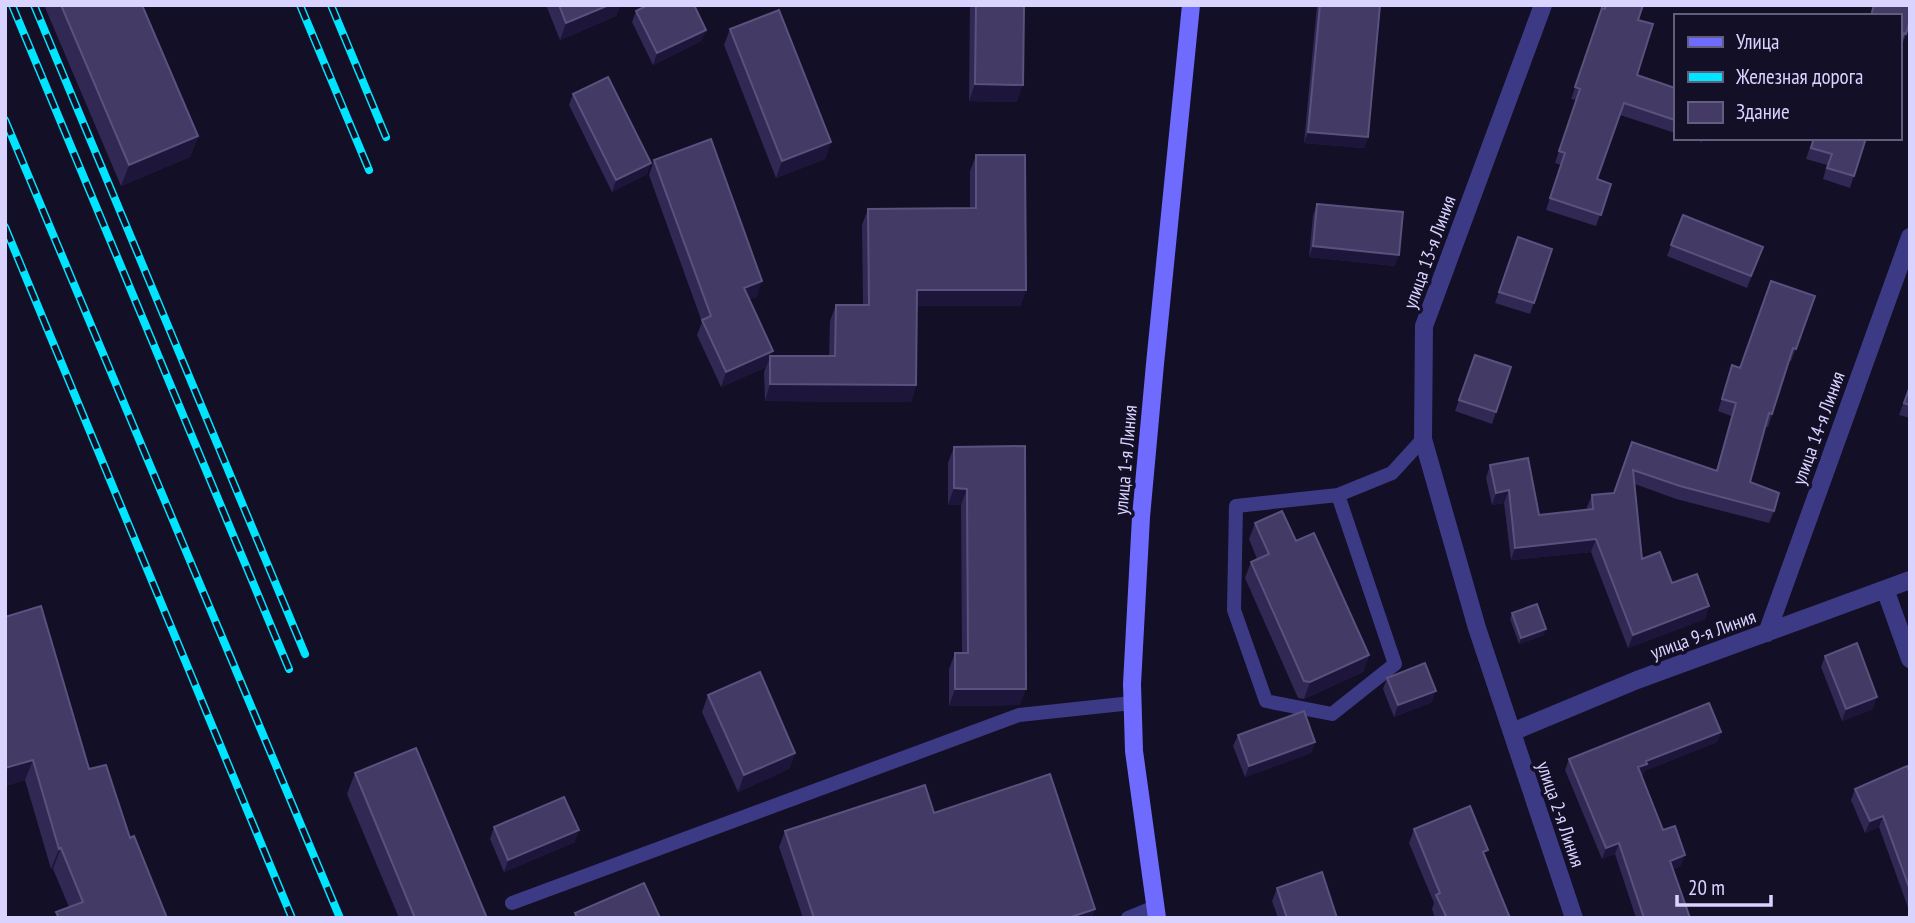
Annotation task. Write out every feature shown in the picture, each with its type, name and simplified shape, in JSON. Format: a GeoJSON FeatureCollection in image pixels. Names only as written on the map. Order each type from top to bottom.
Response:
{"type":"FeatureCollection","features":[{"type":"Feature","properties":{"kind":"main road","name":"улица 1-я Линия"},"geometry":{"type":"LineString","coordinates":[[1156,912],[1134,751],[1132,684],[1145,475],[1192,5]]}},
{"type":"Feature","properties":{"kind":"street","name":"улица 13-я Линия"},"geometry":{"type":"LineString","coordinates":[[1511,727],[1477,628],[1423,439],[1424,326],[1543,5]]}},
{"type":"Feature","properties":{"kind":"street","name":"улица 14-я Линия"},"geometry":{"type":"LineString","coordinates":[[1766,633],[1910,237]]}},
{"type":"Feature","properties":{"kind":"street","name":"улица 9-я Линия"},"geometry":{"type":"LineString","coordinates":[[1511,727],[1910,580]]}},
{"type":"Feature","properties":{"kind":"street"},"geometry":{"type":"LineString","coordinates":[[1885,589],[1910,659]]}},
{"type":"Feature","properties":{"kind":"street","name":"улица 2-я Линия"},"geometry":{"type":"LineString","coordinates":[[1511,727],[1574,918]]}},
{"type":"Feature","properties":{"kind":"lane"},"geometry":{"type":"LineString","coordinates":[[1338,495],[1395,664],[1332,714],[1266,701],[1234,610],[1236,506],[1338,495],[1392,472],[1423,439]]}},
{"type":"Feature","properties":{"kind":"lane"},"geometry":{"type":"LineString","coordinates":[[512,903],[1018,715],[1132,703]]}},
{"type":"Feature","properties":{"kind":"lane"},"geometry":{"type":"LineString","coordinates":[[1128,918],[1156,912]]}},
{"type":"Feature","properties":{"kind":"building"},"geometry":{"type":"Polygon","coordinates":[[[61,5],[142,5],[198,136],[129,165],[61,5]]]}},
{"type":"Feature","properties":{"kind":"building"},"geometry":{"type":"Polygon","coordinates":[[[559,5],[609,5],[566,23],[559,5]]]}},
{"type":"Feature","properties":{"kind":"building"},"geometry":{"type":"Polygon","coordinates":[[[648,5],[694,5],[706,30],[657,53],[636,11],[648,5]]]}},
{"type":"Feature","properties":{"kind":"building"},"geometry":{"type":"Polygon","coordinates":[[[976,5],[1024,5],[1023,85],[975,84],[976,5]]]}},
{"type":"Feature","properties":{"kind":"building"},"geometry":{"type":"Polygon","coordinates":[[[1320,5],[1380,5],[1368,137],[1308,132],[1320,5]]]}},
{"type":"Feature","properties":{"kind":"building"},"geometry":{"type":"Polygon","coordinates":[[[1606,5],[1643,5],[1638,20],[1653,24],[1637,75],[1674,88],[1674,120],[1624,103],[1597,179],[1611,184],[1601,215],[1550,198],[1565,153],[1559,151],[1580,89],[1575,87],[1602,8],[1605,9],[1606,5]]]}},
{"type":"Feature","properties":{"kind":"building"},"geometry":{"type":"Polygon","coordinates":[[[1874,5],[1910,5],[1910,20],[1901,41],[1901,14],[1872,14],[1874,5]]]}},
{"type":"Feature","properties":{"kind":"building"},"geometry":{"type":"Polygon","coordinates":[[[779,10],[831,142],[782,161],[730,29],[779,10]]]}},
{"type":"Feature","properties":{"kind":"building"},"geometry":{"type":"Polygon","coordinates":[[[608,77],[651,163],[616,180],[573,94],[608,77]]]}},
{"type":"Feature","properties":{"kind":"building"},"geometry":{"type":"Polygon","coordinates":[[[711,139],[762,281],[744,288],[773,351],[726,372],[702,320],[711,316],[654,160],[711,139]]]}},
{"type":"Feature","properties":{"kind":"building"},"geometry":{"type":"Polygon","coordinates":[[[1813,140],[1865,140],[1854,176],[1827,168],[1832,154],[1811,148],[1813,140]]]}},
{"type":"Feature","properties":{"kind":"building"},"geometry":{"type":"Polygon","coordinates":[[[976,155],[1025,155],[1026,290],[917,290],[916,385],[770,384],[770,356],[835,356],[836,305],[869,305],[868,209],[976,208],[976,155]]]}},
{"type":"Feature","properties":{"kind":"building"},"geometry":{"type":"Polygon","coordinates":[[[1317,204],[1403,212],[1399,255],[1313,246],[1317,204]]]}},
{"type":"Feature","properties":{"kind":"building"},"geometry":{"type":"Polygon","coordinates":[[[1683,215],[1763,247],[1751,276],[1671,245],[1683,215]]]}},
{"type":"Feature","properties":{"kind":"building"},"geometry":{"type":"Polygon","coordinates":[[[1518,237],[1552,249],[1534,303],[1499,292],[1518,237]]]}},
{"type":"Feature","properties":{"kind":"building"},"geometry":{"type":"Polygon","coordinates":[[[1771,281],[1815,296],[1796,349],[1793,348],[1772,414],[1769,413],[1750,482],[1779,493],[1774,511],[1680,486],[1633,470],[1642,559],[1660,552],[1672,583],[1697,574],[1709,606],[1633,635],[1596,539],[1515,548],[1509,490],[1496,493],[1490,465],[1528,458],[1539,515],[1593,509],[1592,495],[1614,493],[1632,442],[1717,471],[1736,403],[1722,399],[1732,365],[1740,368],[1771,281]]]}},
{"type":"Feature","properties":{"kind":"building"},"geometry":{"type":"Polygon","coordinates":[[[1475,355],[1511,367],[1496,412],[1459,400],[1475,355]]]}},
{"type":"Feature","properties":{"kind":"building"},"geometry":{"type":"Polygon","coordinates":[[[1910,386],[1910,405],[1904,403],[1910,386]]]}},
{"type":"Feature","properties":{"kind":"building"},"geometry":{"type":"Polygon","coordinates":[[[1025,446],[1026,689],[955,689],[955,653],[968,653],[967,489],[954,488],[954,447],[1025,446]]]}},
{"type":"Feature","properties":{"kind":"building"},"geometry":{"type":"Polygon","coordinates":[[[1282,511],[1296,541],[1314,533],[1369,655],[1310,682],[1304,681],[1251,562],[1269,554],[1255,523],[1282,511]]]}},
{"type":"Feature","properties":{"kind":"building"},"geometry":{"type":"Polygon","coordinates":[[[1537,604],[1546,629],[1521,638],[1512,613],[1537,604]]]}},
{"type":"Feature","properties":{"kind":"building"},"geometry":{"type":"Polygon","coordinates":[[[41,606],[89,769],[106,765],[130,838],[134,836],[167,918],[59,918],[56,912],[83,902],[61,848],[59,849],[33,760],[5,768],[5,617],[41,606]]]}},
{"type":"Feature","properties":{"kind":"building"},"geometry":{"type":"Polygon","coordinates":[[[1857,643],[1877,697],[1846,709],[1825,656],[1857,643]]]}},
{"type":"Feature","properties":{"kind":"building"},"geometry":{"type":"Polygon","coordinates":[[[1425,663],[1436,691],[1398,705],[1387,678],[1425,663]]]}},
{"type":"Feature","properties":{"kind":"building"},"geometry":{"type":"Polygon","coordinates":[[[760,672],[795,753],[744,775],[708,695],[760,672]]]}},
{"type":"Feature","properties":{"kind":"building"},"geometry":{"type":"Polygon","coordinates":[[[1709,703],[1721,732],[1646,761],[1647,764],[1638,767],[1663,830],[1675,826],[1685,855],[1670,861],[1690,918],[1644,918],[1619,843],[1606,848],[1569,759],[1709,703]]]}},
{"type":"Feature","properties":{"kind":"building"},"geometry":{"type":"Polygon","coordinates":[[[1304,711],[1315,742],[1249,766],[1238,735],[1304,711]]]}},
{"type":"Feature","properties":{"kind":"building"},"geometry":{"type":"Polygon","coordinates":[[[416,748],[487,918],[415,918],[355,773],[416,748]]]}},
{"type":"Feature","properties":{"kind":"building"},"geometry":{"type":"Polygon","coordinates":[[[1907,766],[1910,772],[1910,890],[1883,816],[1870,821],[1855,789],[1907,766]]]}},
{"type":"Feature","properties":{"kind":"building"},"geometry":{"type":"Polygon","coordinates":[[[1050,774],[1095,909],[1068,918],[814,918],[785,831],[925,785],[934,813],[1050,774]]]}},
{"type":"Feature","properties":{"kind":"building"},"geometry":{"type":"Polygon","coordinates":[[[564,797],[579,830],[508,860],[494,827],[564,797]]]}},
{"type":"Feature","properties":{"kind":"building"},"geometry":{"type":"Polygon","coordinates":[[[1470,806],[1488,850],[1483,852],[1510,918],[1441,918],[1446,916],[1436,895],[1440,893],[1414,829],[1470,806]]]}},
{"type":"Feature","properties":{"kind":"building"},"geometry":{"type":"Polygon","coordinates":[[[1322,872],[1337,918],[1287,918],[1277,888],[1322,872]]]}},
{"type":"Feature","properties":{"kind":"building"},"geometry":{"type":"Polygon","coordinates":[[[644,883],[660,918],[577,918],[575,913],[644,883]]]}},
{"type":"Feature","properties":{"kind":"railway"},"geometry":{"type":"LineString","coordinates":[[12,5],[289,669]]}},
{"type":"Feature","properties":{"kind":"railway"},"geometry":{"type":"LineString","coordinates":[[34,5],[305,654]]}},
{"type":"Feature","properties":{"kind":"railway"},"geometry":{"type":"LineString","coordinates":[[300,5],[369,170]]}},
{"type":"Feature","properties":{"kind":"railway"},"geometry":{"type":"LineString","coordinates":[[331,5],[386,137]]}},
{"type":"Feature","properties":{"kind":"railway"},"geometry":{"type":"LineString","coordinates":[[5,120],[340,918]]}},
{"type":"Feature","properties":{"kind":"railway"},"geometry":{"type":"LineString","coordinates":[[5,227],[292,918]]}}]}
